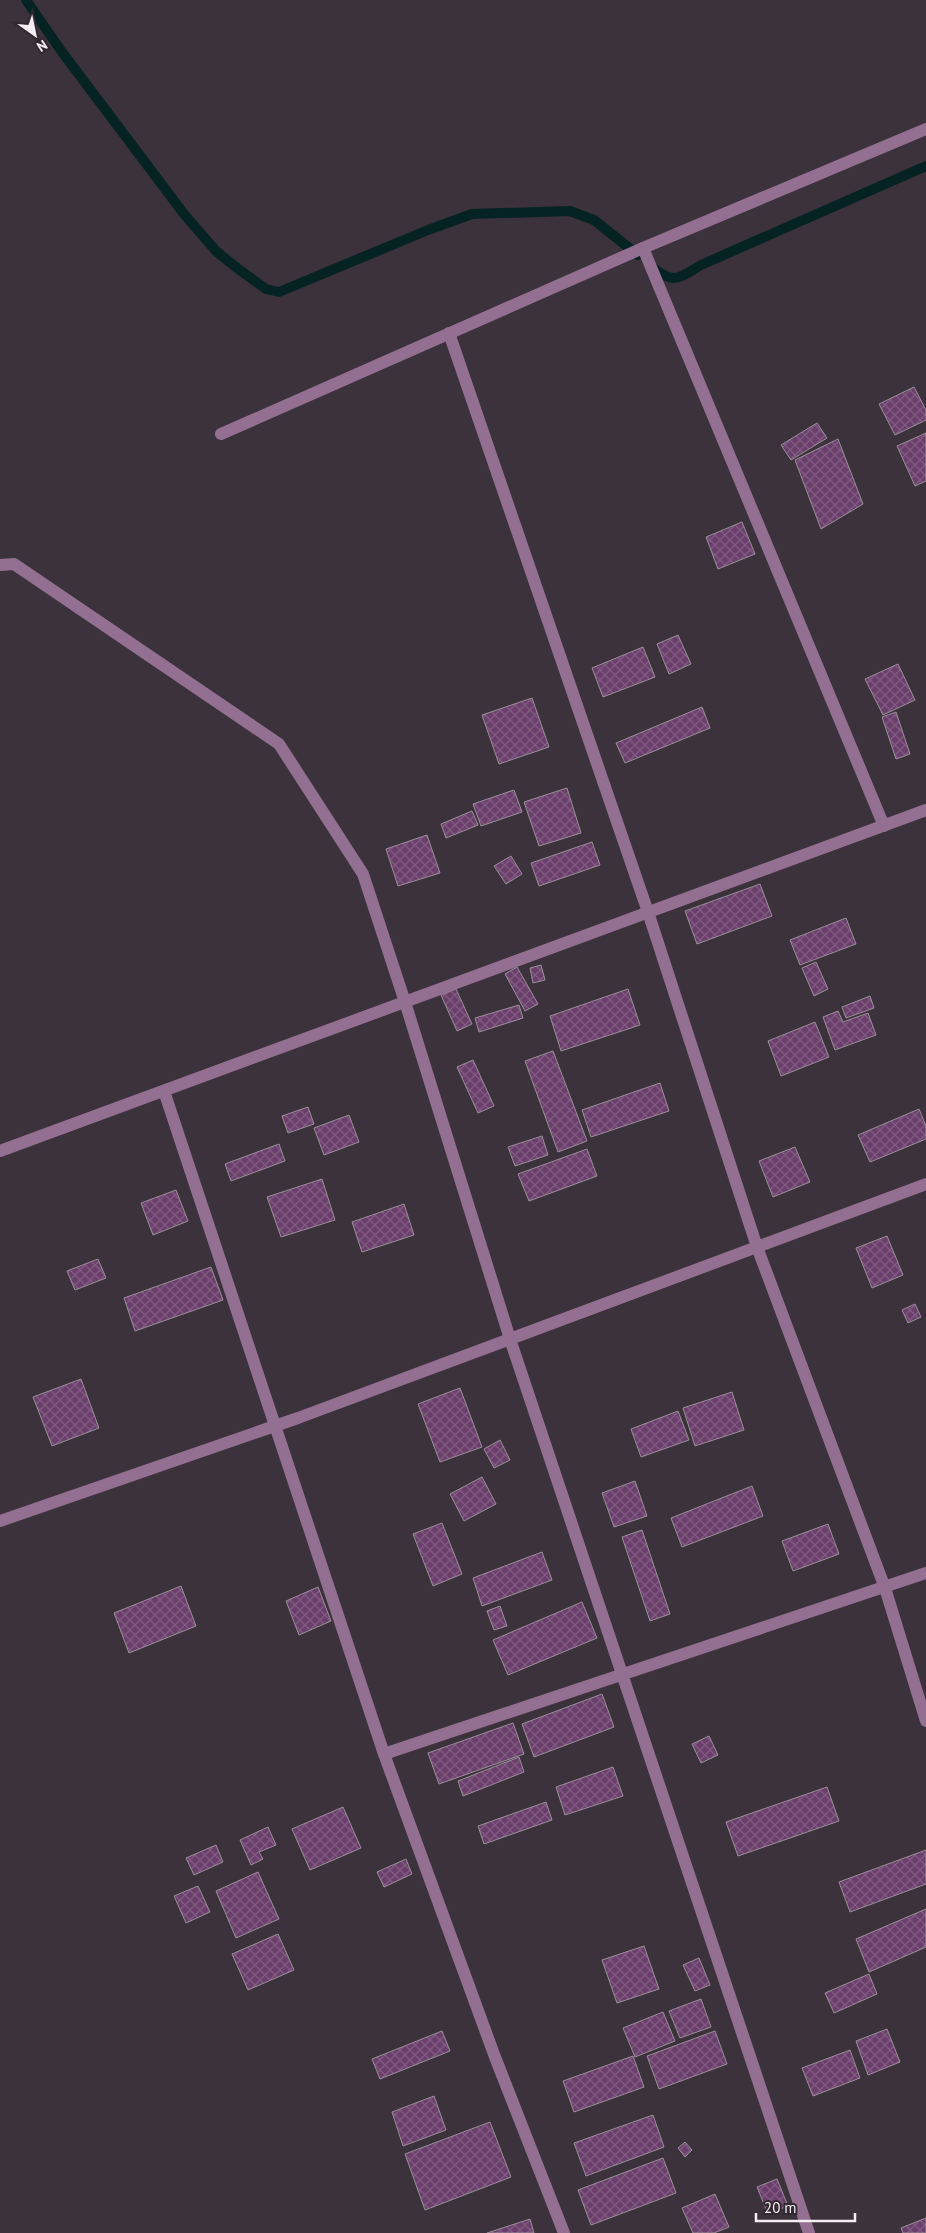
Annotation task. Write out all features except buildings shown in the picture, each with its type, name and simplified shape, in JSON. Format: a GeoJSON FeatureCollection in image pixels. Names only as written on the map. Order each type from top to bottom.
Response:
{"type":"FeatureCollection","features":[{"type":"Feature","properties":{"kind":"street"},"geometry":{"type":"LineString","coordinates":[[221,434],[643,248],[926,129]]}},
{"type":"Feature","properties":{"kind":"street"},"geometry":{"type":"LineString","coordinates":[[643,248],[884,826]]}},
{"type":"Feature","properties":{"kind":"street"},"geometry":{"type":"LineString","coordinates":[[449,334],[648,912],[757,1247],[885,1588],[926,1721]]}},
{"type":"Feature","properties":{"kind":"street"},"geometry":{"type":"LineString","coordinates":[[0,565],[14,564],[279,744],[363,874],[510,1339],[809,2233]]}},
{"type":"Feature","properties":{"kind":"street"},"geometry":{"type":"LineString","coordinates":[[0,1151],[926,810]]}},
{"type":"Feature","properties":{"kind":"street"},"geometry":{"type":"LineString","coordinates":[[164,1091],[384,1754],[495,2057],[564,2233]]}},
{"type":"Feature","properties":{"kind":"street"},"geometry":{"type":"LineString","coordinates":[[0,1521],[275,1426],[926,1184]]}},
{"type":"Feature","properties":{"kind":"street"},"geometry":{"type":"LineString","coordinates":[[384,1754],[926,1573]]}},
{"type":"Feature","properties":{"kind":"waterway"},"geometry":{"type":"LineString","coordinates":[[26,0],[62,52],[184,214],[216,251],[266,289],[279,292],[428,230],[472,214],[570,211],[594,220],[638,255]]}},
{"type":"Feature","properties":{"kind":"waterway"},"geometry":{"type":"LineString","coordinates":[[651,266],[665,276],[676,278],[701,265],[926,166]]}}]}
